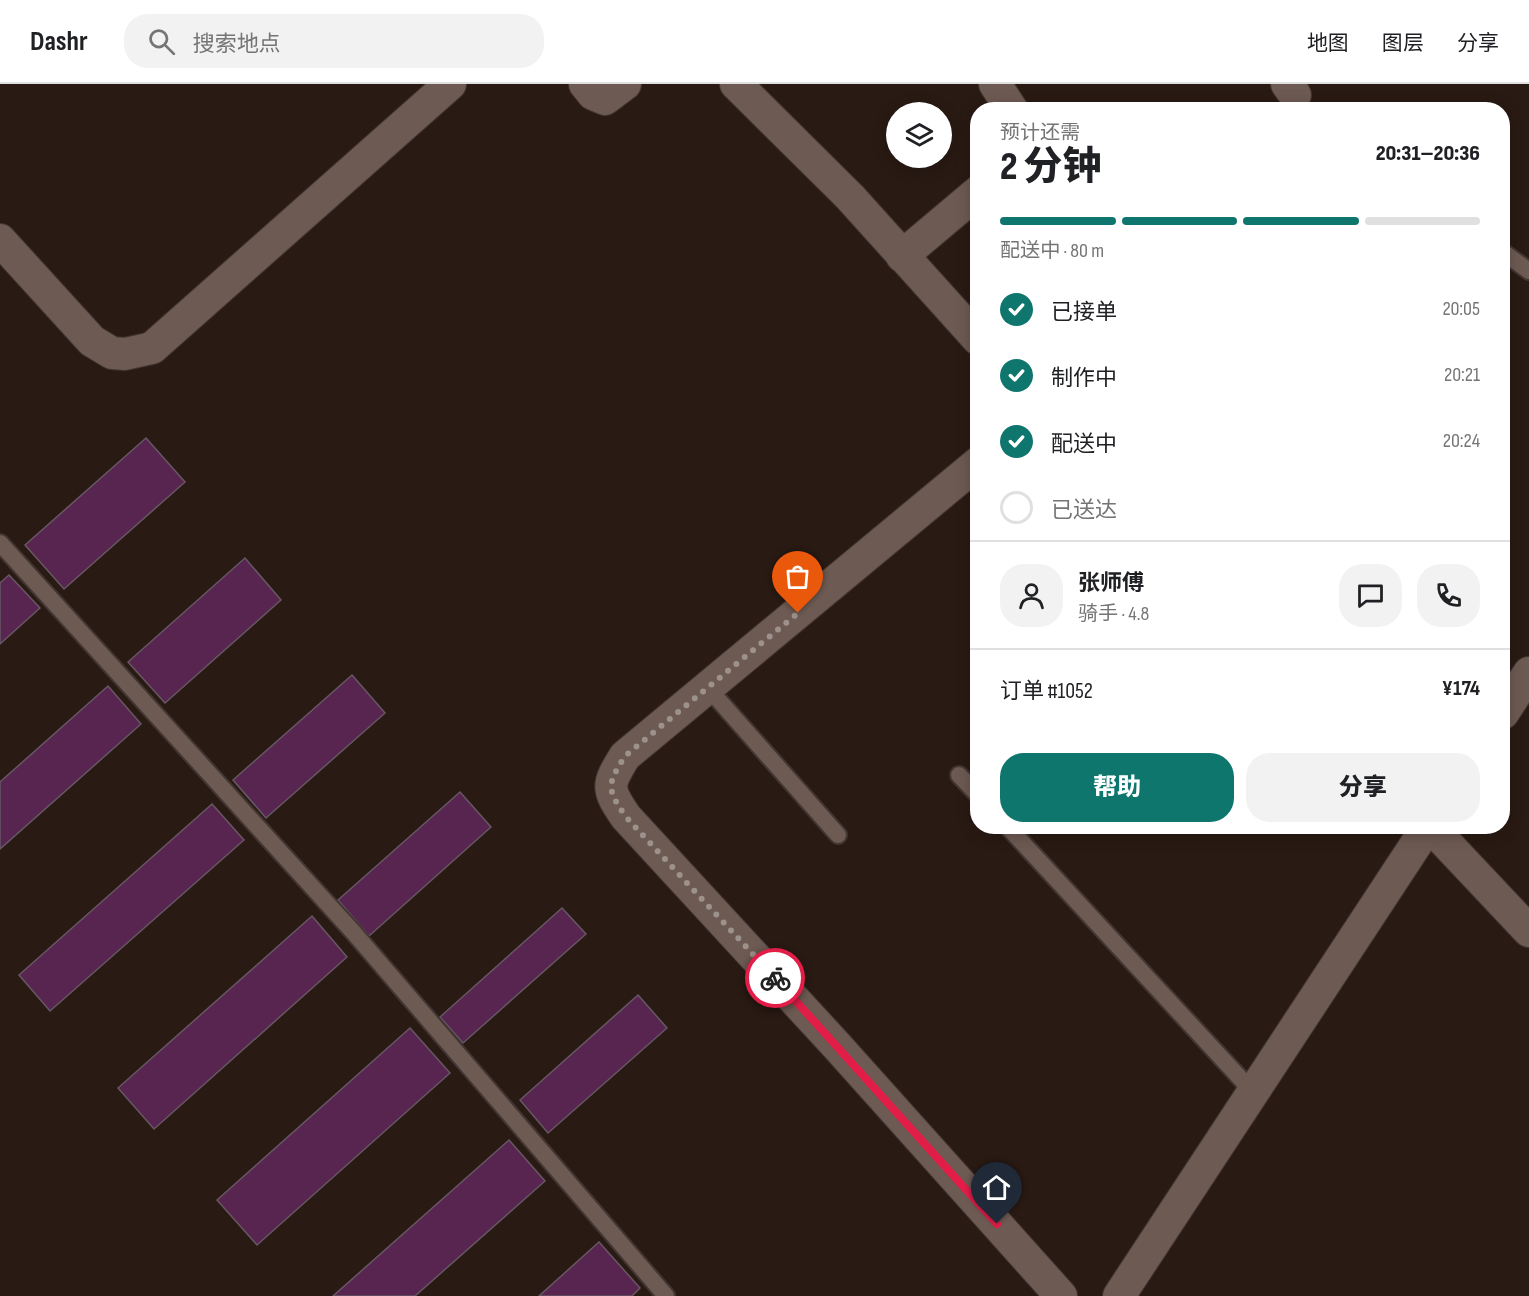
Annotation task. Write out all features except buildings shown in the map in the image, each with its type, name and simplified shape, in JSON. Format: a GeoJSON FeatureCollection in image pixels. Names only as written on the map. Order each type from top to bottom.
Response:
{"type":"FeatureCollection","features":[{"type":"Feature","properties":{"kind":"street"},"geometry":{"type":"LineString","coordinates":[[0,240],[92,341],[112,352],[124,354],[152,348],[450,84]]}},
{"type":"Feature","properties":{"kind":"street"},"geometry":{"type":"LineString","coordinates":[[585,84],[593,94],[605,99],[625,84]]}},
{"type":"Feature","properties":{"kind":"street"},"geometry":{"type":"LineString","coordinates":[[736,84],[850,197],[970,330]]}},
{"type":"Feature","properties":{"kind":"street"},"geometry":{"type":"LineString","coordinates":[[995,84],[1007,102]]}},
{"type":"Feature","properties":{"kind":"street"},"geometry":{"type":"LineString","coordinates":[[902,255],[970,199]]}},
{"type":"Feature","properties":{"kind":"street"},"geometry":{"type":"LineString","coordinates":[[970,470],[625,756],[610,780],[613,798],[626,817],[837,1046],[1061,1296]]}},
{"type":"Feature","properties":{"kind":"street"},"geometry":{"type":"LineString","coordinates":[[1510,702],[1529,673]]}},
{"type":"Feature","properties":{"kind":"street"},"geometry":{"type":"LineString","coordinates":[[1119,1296],[1424,834]]}},
{"type":"Feature","properties":{"kind":"street"},"geometry":{"type":"LineString","coordinates":[[1437,834],[1529,931]]}},
{"type":"Feature","properties":{"kind":"lane"},"geometry":{"type":"LineString","coordinates":[[1510,257],[1529,272]]}},
{"type":"Feature","properties":{"kind":"lane"},"geometry":{"type":"LineString","coordinates":[[0,543],[354,933],[666,1296]]}},
{"type":"Feature","properties":{"kind":"lane"},"geometry":{"type":"LineString","coordinates":[[708,688],[838,836]]}},
{"type":"Feature","properties":{"kind":"lane"},"geometry":{"type":"LineString","coordinates":[[959,775],[970,787]]}},
{"type":"Feature","properties":{"kind":"lane"},"geometry":{"type":"LineString","coordinates":[[1014,834],[1253,1092]]}},
{"type":"Feature","properties":{"kind":"way so far"},"geometry":{"type":"LineString","coordinates":[[775,978],[626,817],[613,798],[610,780],[625,756],[798,613]]}},
{"type":"Feature","properties":{"kind":"route"},"geometry":{"type":"LineString","coordinates":[[775,978],[997,1224]]}}]}
